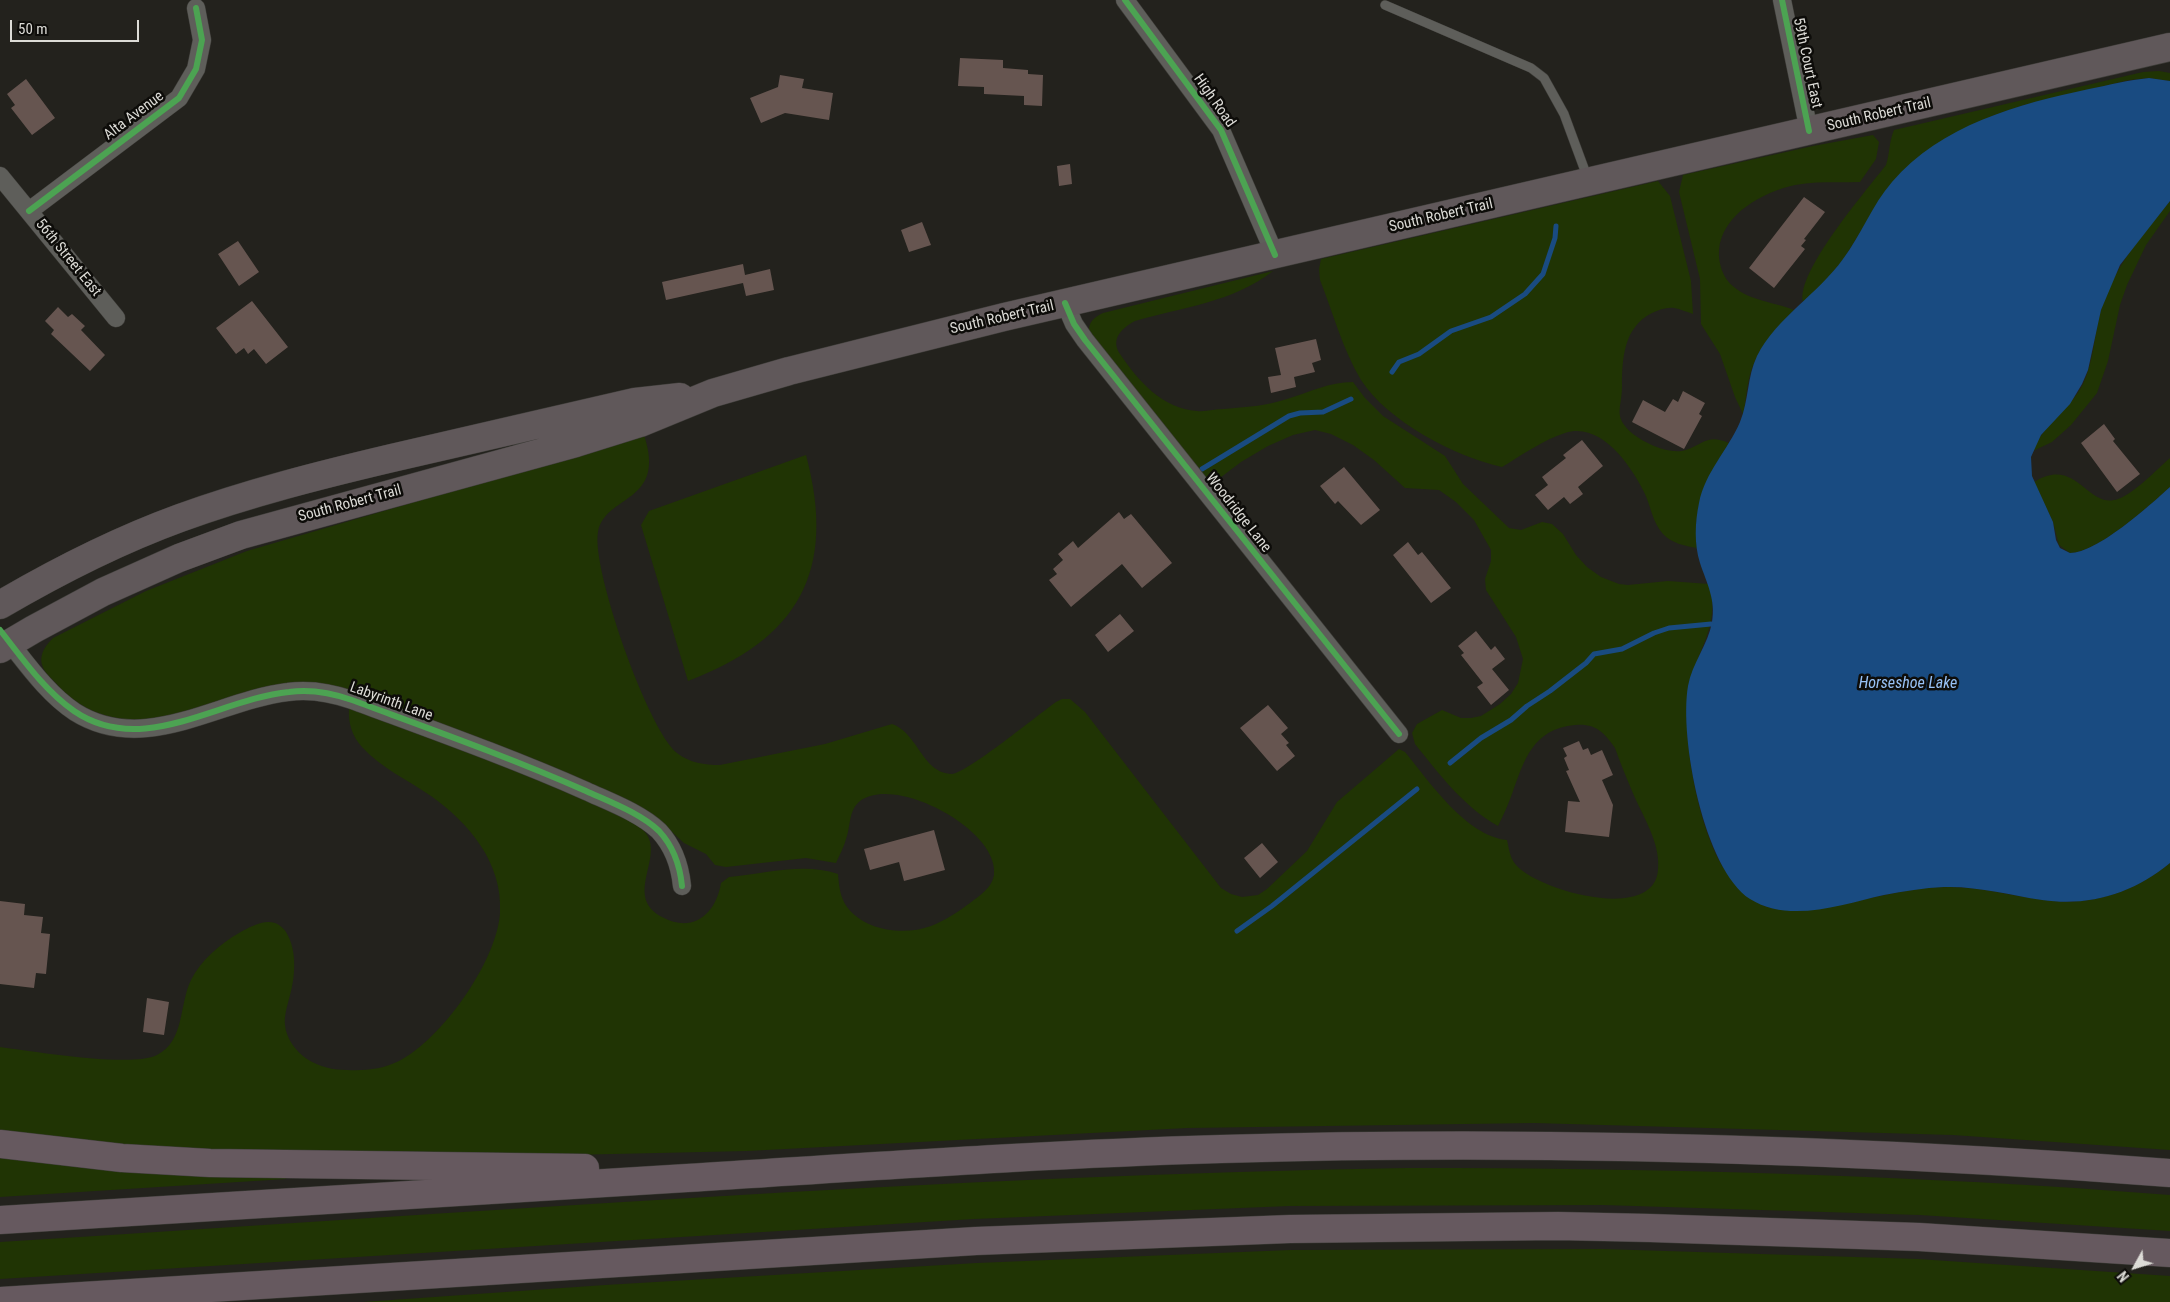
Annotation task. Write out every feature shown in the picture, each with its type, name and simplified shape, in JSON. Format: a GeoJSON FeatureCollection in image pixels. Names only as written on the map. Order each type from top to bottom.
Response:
{"type":"FeatureCollection","features":[{"type":"Feature","properties":{"kind":"highway"},"geometry":{"type":"LineString","coordinates":[[0,1144],[122,1158],[210,1163],[523,1166],[749,1174]]}},
{"type":"Feature","properties":{"kind":"highway"},"geometry":{"type":"LineString","coordinates":[[0,1220],[989,1160],[1219,1149],[1504,1146],[1704,1150],[1952,1158],[2170,1172]]}},
{"type":"Feature","properties":{"kind":"highway"},"geometry":{"type":"LineString","coordinates":[[0,1300],[986,1241],[1319,1228],[1539,1226],[1650,1228],[1919,1237],[2170,1253]]}},
{"type":"Feature","properties":{"kind":"highway"},"geometry":{"type":"LineString","coordinates":[[197,1302],[457,1272]]}},
{"type":"Feature","properties":{"kind":"main road","name":"South Robert Trail"},"geometry":{"type":"LineString","coordinates":[[5,646],[68,610],[139,575],[242,535],[326,510],[438,482],[576,443],[640,423],[714,393],[892,344],[1065,303],[2170,48]]}},
{"type":"Feature","properties":{"kind":"main road","name":"South Robert Trail"},"geometry":{"type":"LineString","coordinates":[[0,605],[70,567],[134,536],[178,518],[253,494],[329,473],[635,402],[714,393]]}},
{"type":"Feature","properties":{"kind":"street","name":"High Road"},"geometry":{"type":"LineString","coordinates":[[1125,0],[1221,130],[1275,254]]}},
{"type":"Feature","properties":{"kind":"street","name":"59th Court East"},"geometry":{"type":"LineString","coordinates":[[1782,0],[1809,131]]}},
{"type":"Feature","properties":{"kind":"street","name":"Alta Avenue"},"geometry":{"type":"LineString","coordinates":[[29,211],[179,98],[196,69],[202,40],[196,8]]}},
{"type":"Feature","properties":{"kind":"street","name":"56th Street East"},"geometry":{"type":"LineString","coordinates":[[0,176],[116,318]]}},
{"type":"Feature","properties":{"kind":"street","name":"Woodridge Lane"},"geometry":{"type":"LineString","coordinates":[[1065,303],[1074,324],[1084,340],[1399,734]]}},
{"type":"Feature","properties":{"kind":"street","name":"Labyrinth Lane"},"geometry":{"type":"LineString","coordinates":[[5,646],[74,711],[98,722],[126,729],[145,729],[171,724],[259,698],[288,692],[321,693],[352,700],[538,771],[639,817],[652,826],[668,842],[677,862],[682,886]]}},
{"type":"Feature","properties":{"kind":"lane"},"geometry":{"type":"LineString","coordinates":[[1385,5],[1531,68],[1544,78],[1564,114],[1589,182]]}},
{"type":"Feature","properties":{"kind":"green space"},"geometry":{"type":"Polygon","coordinates":[[[2159,71],[2170,73],[2170,81],[2149,78],[2129,80],[2024,105],[1992,116],[1922,155],[1902,172],[1887,189],[1843,260],[1820,287],[1803,302],[1804,289],[1810,272],[1821,252],[1834,232],[1886,165],[1894,130],[2143,72],[2159,71]]]}},
{"type":"Feature","properties":{"kind":"green space"},"geometry":{"type":"Polygon","coordinates":[[[1873,135],[1879,142],[1876,159],[1860,182],[1803,184],[1770,193],[1736,215],[1722,237],[1719,260],[1724,275],[1730,284],[1741,292],[1755,298],[1794,310],[1773,333],[1756,359],[1749,379],[1743,414],[1720,354],[1701,324],[1700,279],[1679,192],[1683,175],[1813,146],[1873,135]]]}},
{"type":"Feature","properties":{"kind":"green space"},"geometry":{"type":"Polygon","coordinates":[[[1658,181],[1670,196],[1691,281],[1693,314],[1676,308],[1666,308],[1652,313],[1636,326],[1626,344],[1624,354],[1620,417],[1626,428],[1633,434],[1651,445],[1666,450],[1686,450],[1711,439],[1729,443],[1708,480],[1699,505],[1696,532],[1697,548],[1674,542],[1663,534],[1654,519],[1644,492],[1631,470],[1613,448],[1591,434],[1578,431],[1565,433],[1533,448],[1502,467],[1464,455],[1444,446],[1405,423],[1373,395],[1361,380],[1344,344],[1320,280],[1319,269],[1321,259],[1658,181]]]}},
{"type":"Feature","properties":{"kind":"green space"},"geometry":{"type":"Polygon","coordinates":[[[2170,201],[2170,211],[2146,245],[2127,285],[2120,305],[2108,361],[2097,393],[2071,425],[2052,442],[2033,451],[2037,441],[2071,402],[2083,384],[2092,357],[2101,310],[2113,280],[2130,252],[2170,201]]]}},
{"type":"Feature","properties":{"kind":"green space"},"geometry":{"type":"Polygon","coordinates":[[[1273,271],[1257,282],[1224,297],[1135,321],[1119,334],[1116,343],[1117,349],[1135,374],[1152,392],[1173,405],[1197,411],[1264,405],[1328,386],[1353,382],[1365,398],[1383,416],[1445,456],[1463,484],[1509,528],[1521,530],[1542,522],[1552,524],[1563,534],[1576,555],[1587,567],[1601,577],[1619,584],[1628,585],[1668,581],[1709,584],[1712,614],[1695,666],[1688,695],[1688,736],[1694,785],[1707,833],[1725,870],[1748,894],[1762,905],[1780,909],[1808,910],[1889,894],[1937,887],[1961,887],[2061,902],[2078,901],[2095,899],[2127,889],[2142,882],[2170,863],[2170,1150],[1953,1135],[1534,1123],[1187,1128],[747,1151],[523,1156],[166,1150],[0,1134],[0,1047],[105,1059],[144,1059],[157,1055],[166,1049],[177,1031],[187,990],[200,966],[212,953],[232,937],[261,923],[272,922],[279,925],[290,940],[294,965],[293,983],[285,1015],[286,1030],[295,1049],[316,1064],[342,1070],[367,1070],[387,1066],[416,1050],[449,1017],[478,975],[497,932],[500,913],[496,877],[490,861],[481,846],[458,819],[431,796],[378,761],[362,747],[351,729],[349,708],[525,775],[624,817],[639,826],[650,841],[651,852],[645,887],[646,898],[651,908],[662,917],[673,922],[693,922],[701,918],[714,904],[721,883],[729,877],[784,870],[811,869],[838,874],[839,887],[843,899],[847,907],[855,915],[864,922],[874,926],[897,931],[909,931],[936,924],[961,910],[988,888],[994,875],[991,858],[981,841],[963,825],[942,811],[919,801],[897,795],[876,795],[860,801],[856,805],[853,809],[848,834],[836,863],[806,858],[726,867],[715,865],[706,854],[684,843],[658,819],[316,683],[277,685],[175,714],[151,719],[127,719],[103,715],[80,704],[49,676],[42,666],[43,652],[53,638],[146,591],[247,551],[644,435],[649,457],[648,474],[641,486],[603,520],[598,532],[598,551],[612,612],[637,682],[651,714],[665,738],[677,753],[687,759],[703,764],[720,765],[825,744],[892,724],[909,736],[933,767],[952,774],[987,754],[1056,702],[1062,699],[1070,699],[1085,712],[1221,888],[1231,894],[1242,897],[1258,895],[1267,889],[1307,851],[1337,802],[1399,749],[1405,752],[1437,792],[1463,818],[1477,829],[1507,840],[1514,862],[1529,875],[1570,892],[1594,897],[1617,899],[1637,895],[1652,886],[1658,870],[1657,850],[1654,839],[1615,748],[1603,733],[1594,727],[1575,725],[1560,728],[1539,740],[1526,759],[1498,826],[1463,800],[1415,744],[1412,733],[1417,724],[1442,710],[1461,718],[1471,718],[1481,716],[1500,704],[1511,694],[1518,683],[1523,659],[1516,637],[1486,590],[1485,579],[1491,561],[1491,550],[1474,520],[1456,502],[1439,490],[1405,488],[1374,460],[1353,445],[1331,434],[1315,430],[1293,435],[1268,446],[1241,462],[1208,487],[1089,334],[1089,326],[1092,321],[1103,313],[1273,271]]]}},
{"type":"Feature","properties":{"kind":"green space"},"geometry":{"type":"Polygon","coordinates":[[[806,455],[814,496],[816,533],[812,566],[800,596],[782,622],[758,644],[726,664],[688,681],[641,525],[649,511],[806,455]]]}},
{"type":"Feature","properties":{"kind":"green space"},"geometry":{"type":"Polygon","coordinates":[[[2170,458],[2170,487],[2122,527],[2108,537],[2081,551],[2070,553],[2059,545],[2053,522],[2034,482],[2049,475],[2061,475],[2071,478],[2098,497],[2107,500],[2118,499],[2138,487],[2170,458]]]}},
{"type":"Feature","properties":{"kind":"green space"},"geometry":{"type":"Polygon","coordinates":[[[0,1155],[285,1175],[286,1179],[0,1197],[0,1155]]]}},
{"type":"Feature","properties":{"kind":"green space"},"geometry":{"type":"Polygon","coordinates":[[[1407,1168],[1598,1169],[1788,1174],[1979,1182],[2170,1195],[2170,1231],[1920,1215],[1603,1205],[1289,1206],[974,1219],[0,1279],[0,1242],[879,1187],[1231,1172],[1407,1168]]]}},
{"type":"Feature","properties":{"kind":"green space"},"geometry":{"type":"Polygon","coordinates":[[[1603,1249],[1918,1259],[2170,1276],[2170,1302],[363,1302],[605,1285],[977,1263],[1290,1250],[1603,1249]]]}},
{"type":"Feature","properties":{"kind":"water","name":"Horseshoe Lake"},"geometry":{"type":"Polygon","coordinates":[[[2149,78],[2170,81],[2170,201],[2120,265],[2101,310],[2088,370],[2082,384],[2070,404],[2041,435],[2031,457],[2032,476],[2053,522],[2056,540],[2060,548],[2070,553],[2081,551],[2108,537],[2170,487],[2170,863],[2142,882],[2126,890],[2094,899],[2077,901],[2042,900],[1981,889],[1957,887],[1936,887],[1906,891],[1817,910],[1782,910],[1750,899],[1734,883],[1720,860],[1708,832],[1698,801],[1692,768],[1687,737],[1686,709],[1690,678],[1710,630],[1713,614],[1710,592],[1700,563],[1696,541],[1699,503],[1711,471],[1740,422],[1751,372],[1757,356],[1775,329],[1833,272],[1855,240],[1878,200],[1892,182],[1912,162],[1933,146],[1957,131],[2008,110],[2062,95],[2149,78]]]}},
{"type":"Feature","properties":{"kind":"building"},"geometry":{"type":"Polygon","coordinates":[[[960,58],[1003,60],[1003,68],[1028,70],[1028,74],[1043,75],[1042,106],[1024,105],[1024,96],[984,94],[984,87],[958,86],[960,58]]]}},
{"type":"Feature","properties":{"kind":"building"},"geometry":{"type":"Polygon","coordinates":[[[780,75],[804,79],[802,88],[833,93],[829,120],[785,113],[761,123],[750,98],[778,87],[780,75]]]}},
{"type":"Feature","properties":{"kind":"building"},"geometry":{"type":"Polygon","coordinates":[[[26,79],[55,118],[32,135],[11,108],[15,105],[7,94],[26,79]]]}},
{"type":"Feature","properties":{"kind":"building"},"geometry":{"type":"Polygon","coordinates":[[[1070,164],[1072,184],[1059,186],[1057,166],[1070,164]]]}},
{"type":"Feature","properties":{"kind":"building"},"geometry":{"type":"Polygon","coordinates":[[[1804,197],[1825,212],[1804,239],[1806,240],[1801,246],[1805,249],[1774,288],[1749,268],[1804,197]]]}},
{"type":"Feature","properties":{"kind":"building"},"geometry":{"type":"Polygon","coordinates":[[[922,222],[931,245],[909,252],[901,230],[922,222]]]}},
{"type":"Feature","properties":{"kind":"building"},"geometry":{"type":"Polygon","coordinates":[[[238,241],[259,272],[239,286],[218,254],[238,241]]]}},
{"type":"Feature","properties":{"kind":"building"},"geometry":{"type":"Polygon","coordinates":[[[743,264],[745,275],[770,269],[774,290],[746,296],[743,283],[666,300],[662,282],[743,264]]]}},
{"type":"Feature","properties":{"kind":"building"},"geometry":{"type":"Polygon","coordinates":[[[252,301],[288,347],[266,364],[254,349],[248,354],[244,348],[236,354],[216,328],[252,301]]]}},
{"type":"Feature","properties":{"kind":"building"},"geometry":{"type":"Polygon","coordinates":[[[58,307],[68,317],[72,314],[85,326],[81,330],[105,355],[90,371],[51,334],[54,330],[45,321],[58,307]]]}},
{"type":"Feature","properties":{"kind":"building"},"geometry":{"type":"Polygon","coordinates":[[[1316,339],[1321,360],[1312,363],[1315,372],[1294,377],[1296,387],[1271,393],[1268,377],[1281,375],[1275,348],[1316,339]]]}},
{"type":"Feature","properties":{"kind":"building"},"geometry":{"type":"Polygon","coordinates":[[[1683,391],[1705,403],[1699,414],[1702,416],[1684,449],[1632,422],[1643,400],[1665,412],[1673,399],[1678,402],[1683,391]]]}},
{"type":"Feature","properties":{"kind":"building"},"geometry":{"type":"Polygon","coordinates":[[[2104,424],[2115,439],[2113,441],[2140,474],[2117,492],[2081,443],[2104,424]]]}},
{"type":"Feature","properties":{"kind":"building"},"geometry":{"type":"Polygon","coordinates":[[[1582,440],[1603,466],[1578,487],[1583,494],[1570,504],[1564,497],[1548,510],[1535,495],[1548,485],[1542,477],[1566,458],[1563,455],[1582,440]]]}},
{"type":"Feature","properties":{"kind":"building"},"geometry":{"type":"Polygon","coordinates":[[[1344,467],[1380,510],[1361,525],[1338,501],[1335,504],[1320,486],[1344,467]]]}},
{"type":"Feature","properties":{"kind":"building"},"geometry":{"type":"Polygon","coordinates":[[[1119,512],[1124,519],[1131,514],[1172,563],[1142,588],[1122,564],[1071,607],[1049,580],[1057,574],[1053,569],[1063,560],[1058,554],[1073,541],[1078,548],[1119,512]]]}},
{"type":"Feature","properties":{"kind":"building"},"geometry":{"type":"Polygon","coordinates":[[[1408,542],[1418,555],[1422,552],[1451,588],[1431,603],[1393,555],[1408,542]]]}},
{"type":"Feature","properties":{"kind":"building"},"geometry":{"type":"Polygon","coordinates":[[[1120,614],[1134,631],[1108,652],[1095,635],[1120,614]]]}},
{"type":"Feature","properties":{"kind":"building"},"geometry":{"type":"Polygon","coordinates":[[[1476,631],[1491,650],[1495,646],[1505,659],[1492,669],[1509,690],[1491,705],[1477,687],[1483,683],[1461,655],[1464,653],[1458,646],[1476,631]]]}},
{"type":"Feature","properties":{"kind":"building"},"geometry":{"type":"Polygon","coordinates":[[[1268,705],[1288,728],[1281,734],[1289,743],[1286,745],[1295,756],[1277,771],[1240,728],[1268,705]]]}},
{"type":"Feature","properties":{"kind":"building"},"geometry":{"type":"Polygon","coordinates":[[[1579,741],[1583,750],[1588,748],[1591,755],[1602,750],[1613,775],[1602,780],[1613,805],[1609,837],[1565,832],[1568,801],[1580,802],[1566,771],[1569,770],[1564,758],[1567,756],[1563,748],[1579,741]]]}},
{"type":"Feature","properties":{"kind":"building"},"geometry":{"type":"Polygon","coordinates":[[[934,830],[945,870],[904,881],[899,862],[870,870],[864,849],[934,830]]]}},
{"type":"Feature","properties":{"kind":"building"},"geometry":{"type":"Polygon","coordinates":[[[1262,843],[1278,862],[1260,878],[1244,858],[1262,843]]]}},
{"type":"Feature","properties":{"kind":"building"},"geometry":{"type":"Polygon","coordinates":[[[0,901],[25,904],[24,915],[43,917],[41,933],[50,934],[46,974],[36,973],[34,988],[0,984],[0,901]]]}},
{"type":"Feature","properties":{"kind":"building"},"geometry":{"type":"Polygon","coordinates":[[[147,998],[169,1002],[164,1035],[143,1032],[147,998]]]}},
{"type":"Feature","properties":{"kind":"waterway"},"geometry":{"type":"LineString","coordinates":[[1392,372],[1399,362],[1419,354],[1451,331],[1491,317],[1525,294],[1543,274],[1555,238],[1556,226]]}},
{"type":"Feature","properties":{"kind":"waterway"},"geometry":{"type":"LineString","coordinates":[[1202,469],[1289,416],[1300,413],[1323,412],[1351,399]]}},
{"type":"Feature","properties":{"kind":"waterway"},"geometry":{"type":"LineString","coordinates":[[1450,763],[1481,738],[1511,720],[1527,706],[1550,691],[1586,663],[1594,654],[1622,649],[1654,633],[1669,628],[1711,624]]}},
{"type":"Feature","properties":{"kind":"waterway"},"geometry":{"type":"LineString","coordinates":[[1237,931],[1272,906],[1417,789]]}},
{"type":"Feature","properties":{"kind":"cycle path"},"geometry":{"type":"LineString","coordinates":[[1125,0],[1221,130],[1275,255]]}},
{"type":"Feature","properties":{"kind":"cycle path"},"geometry":{"type":"LineString","coordinates":[[1782,0],[1809,131]]}},
{"type":"Feature","properties":{"kind":"cycle path"},"geometry":{"type":"LineString","coordinates":[[29,211],[179,98],[196,69],[202,40],[196,8]]}},
{"type":"Feature","properties":{"kind":"cycle path"},"geometry":{"type":"LineString","coordinates":[[1065,303],[1074,324],[1085,340],[1399,734]]}},
{"type":"Feature","properties":{"kind":"cycle path"},"geometry":{"type":"LineString","coordinates":[[0,630],[34,673],[63,703],[74,711],[100,724],[127,729],[154,727],[181,722],[262,697],[289,692],[321,692],[344,698],[499,755],[615,804],[643,819],[659,831],[668,843],[678,864],[682,886]]}}]}
